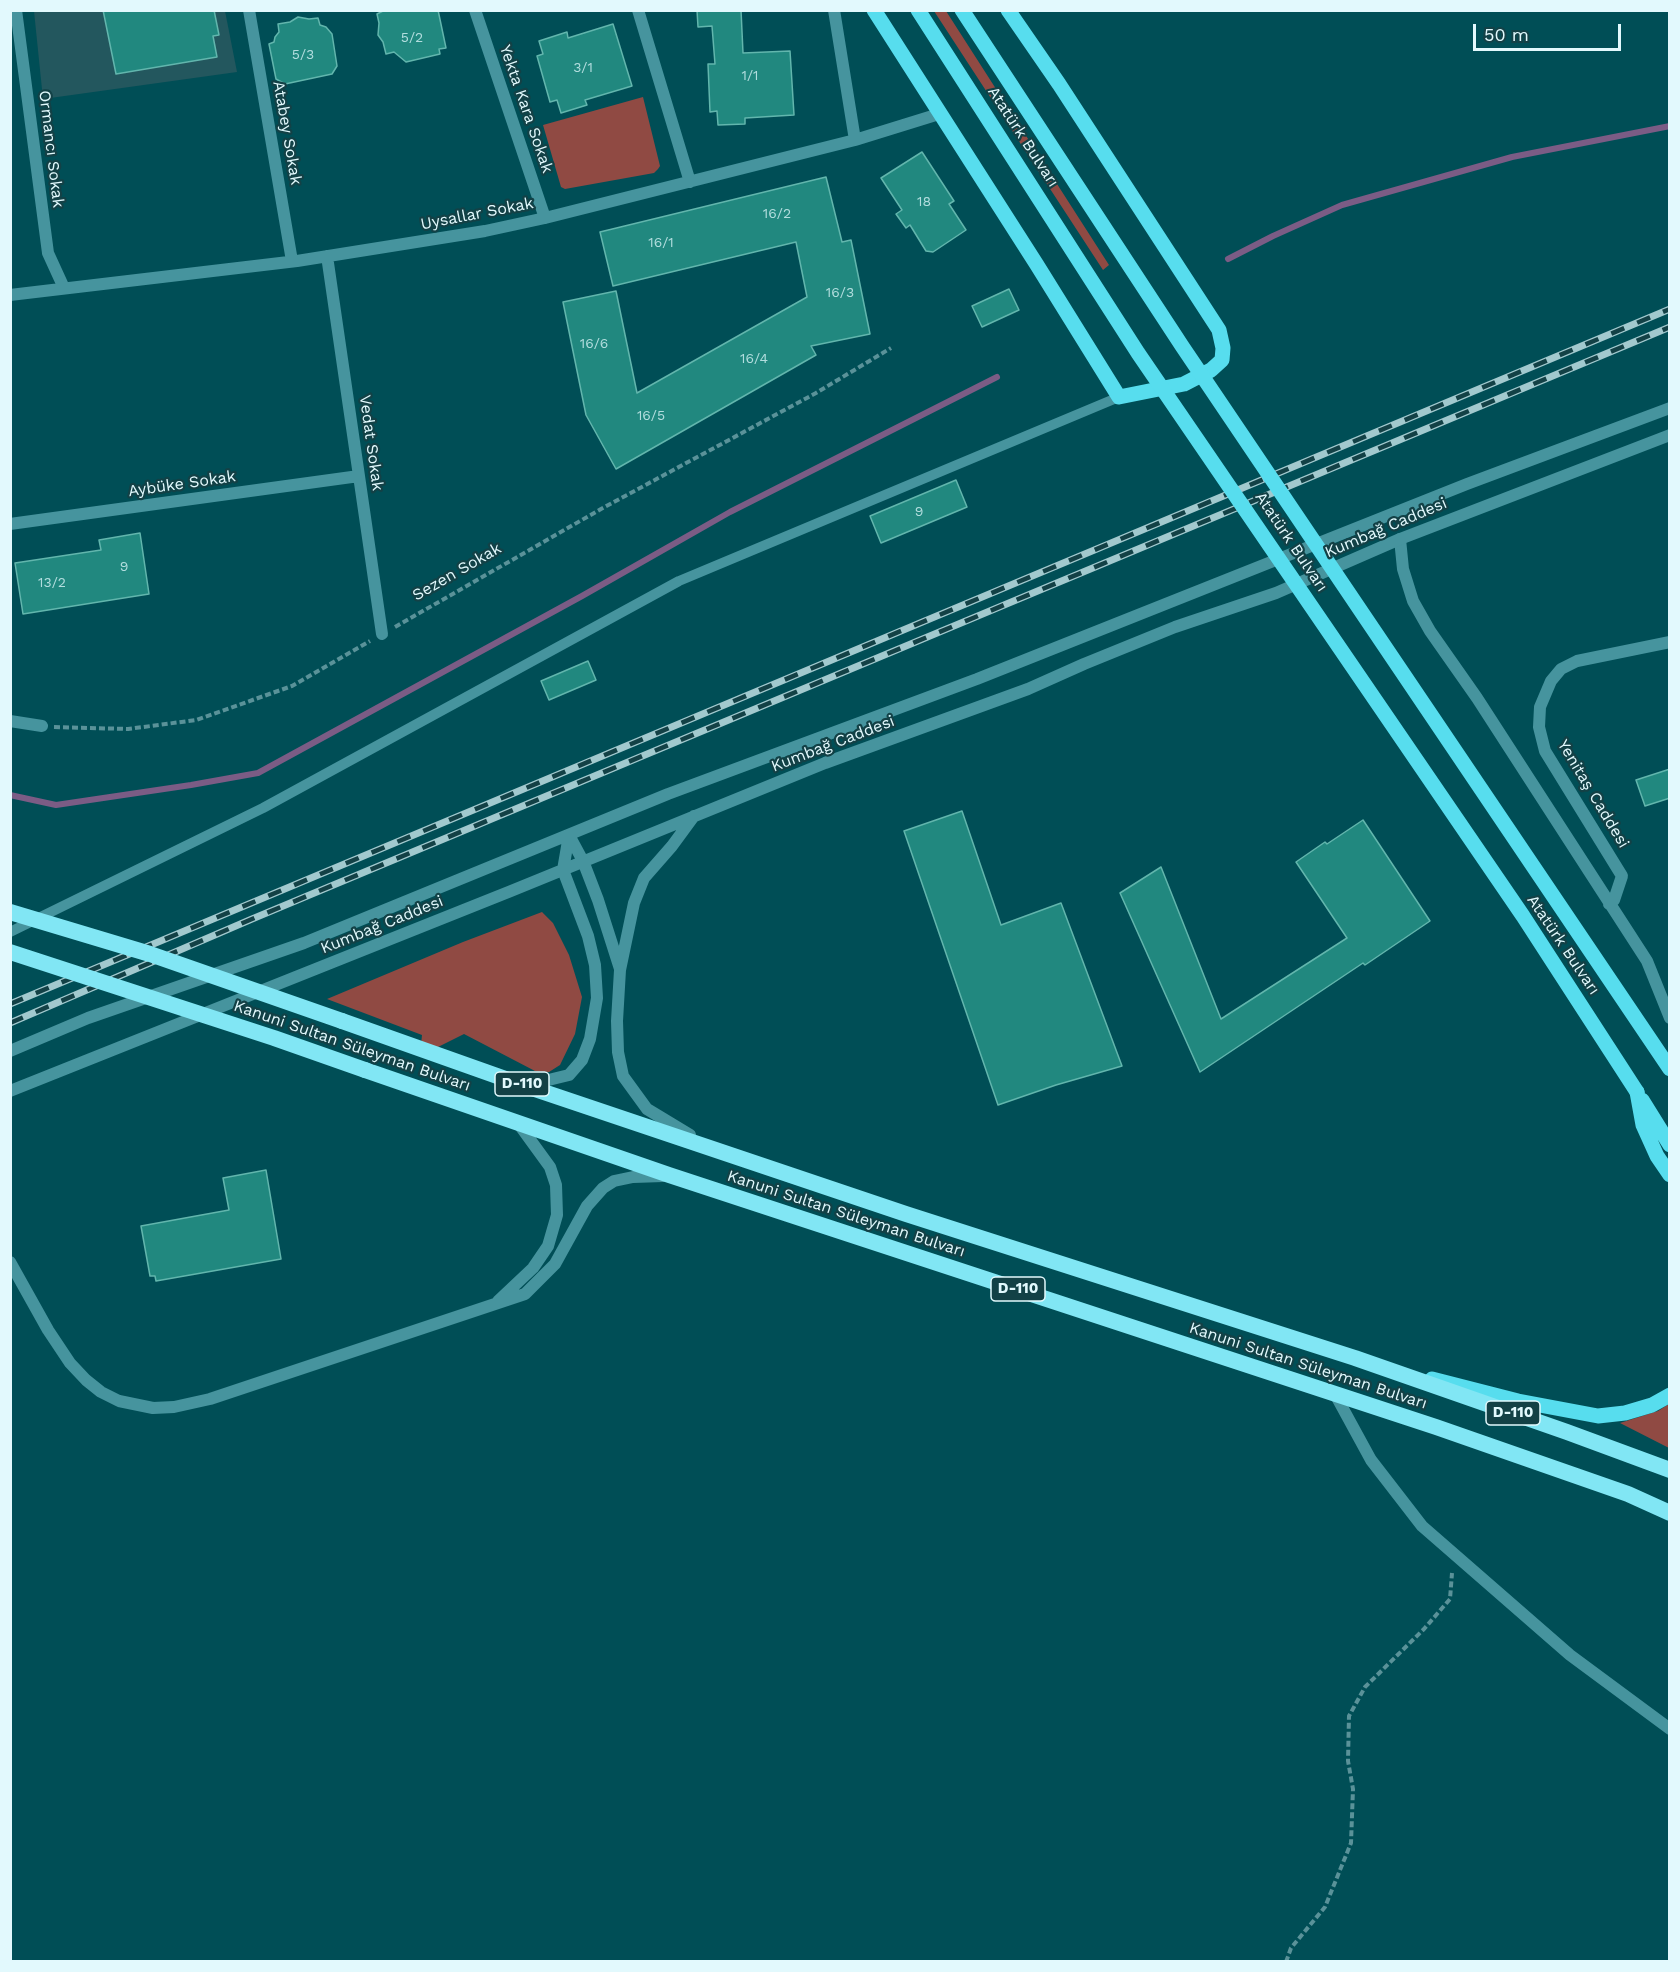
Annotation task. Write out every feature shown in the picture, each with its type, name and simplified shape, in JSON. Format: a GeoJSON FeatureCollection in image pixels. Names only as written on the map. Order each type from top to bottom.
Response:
{"type":"FeatureCollection","features":[{"type":"Feature","properties":{"kind":"highway","name":"Kanuni Sultan Süleyman Bulvarı"},"geometry":{"type":"LineString","coordinates":[[10,912],[150,954],[514,1082],[906,1214],[1355,1358],[1670,1470]]}},
{"type":"Feature","properties":{"kind":"highway","name":"Kanuni Sultan Süleyman Bulvarı"},"geometry":{"type":"LineString","coordinates":[[10,952],[274,1038],[669,1175],[1571,1473],[1628,1494],[1670,1513]]}},
{"type":"Feature","properties":{"kind":"main road"},"geometry":{"type":"LineString","coordinates":[[874,10],[1119,397],[1185,384],[1211,370],[1222,360],[1224,348],[1219,330],[1059,84],[1008,10]]}},
{"type":"Feature","properties":{"kind":"main road","name":"Atatürk Bulvarı"},"geometry":{"type":"LineString","coordinates":[[918,10],[1138,353],[1523,916],[1670,1145]]}},
{"type":"Feature","properties":{"kind":"main road","name":"Atatürk Bulvarı"},"geometry":{"type":"LineString","coordinates":[[962,10],[1189,356],[1670,1069]]}},
{"type":"Feature","properties":{"kind":"main road"},"geometry":{"type":"LineString","coordinates":[[1637,1092],[1643,1125],[1657,1156],[1670,1175]]}},
{"type":"Feature","properties":{"kind":"main road"},"geometry":{"type":"LineString","coordinates":[[1355,1358],[1518,1401],[1598,1416],[1625,1413],[1652,1405],[1670,1395]]}},
{"type":"Feature","properties":{"kind":"street","name":"Ormancı Sokak"},"geometry":{"type":"LineString","coordinates":[[16,10],[48,253],[63,288]]}},
{"type":"Feature","properties":{"kind":"street","name":"Atabey Sokak"},"geometry":{"type":"LineString","coordinates":[[249,10],[292,261]]}},
{"type":"Feature","properties":{"kind":"street","name":"Yekta Kara Sokak"},"geometry":{"type":"LineString","coordinates":[[475,10],[545,218]]}},
{"type":"Feature","properties":{"kind":"street"},"geometry":{"type":"LineString","coordinates":[[638,10],[690,182]]}},
{"type":"Feature","properties":{"kind":"street"},"geometry":{"type":"LineString","coordinates":[[834,10],[855,140]]}},
{"type":"Feature","properties":{"kind":"street","name":"Uysallar Sokak"},"geometry":{"type":"LineString","coordinates":[[10,295],[159,279],[485,231],[855,140],[939,114]]}},
{"type":"Feature","properties":{"kind":"street","name":"Vedat Sokak"},"geometry":{"type":"LineString","coordinates":[[327,256],[382,634]]}},
{"type":"Feature","properties":{"kind":"street","name":"Kumbağ Caddesi"},"geometry":{"type":"LineString","coordinates":[[10,1051],[88,1018],[304,943],[668,794],[988,675],[1467,484],[1670,408]]}},
{"type":"Feature","properties":{"kind":"street","name":"Kumbağ Caddesi"},"geometry":{"type":"LineString","coordinates":[[10,1091],[825,763],[1028,689],[1084,663],[1175,627],[1276,593],[1400,539],[1670,435]]}},
{"type":"Feature","properties":{"kind":"street","name":"Aybüke Sokak"},"geometry":{"type":"LineString","coordinates":[[10,524],[359,476]]}},
{"type":"Feature","properties":{"kind":"street"},"geometry":{"type":"LineString","coordinates":[[1400,539],[1403,568],[1413,601],[1647,961],[1670,1018]]}},
{"type":"Feature","properties":{"kind":"street","name":"Yenitaş Caddesi"},"geometry":{"type":"LineString","coordinates":[[1609,904],[1614,900],[1622,876],[1545,751],[1539,727],[1540,707],[1551,681],[1561,669],[1569,665],[1578,661],[1670,642]]}},
{"type":"Feature","properties":{"kind":"street"},"geometry":{"type":"LineString","coordinates":[[10,721],[42,726]]}},
{"type":"Feature","properties":{"kind":"street"},"geometry":{"type":"LineString","coordinates":[[695,815],[644,878],[634,903],[620,970],[617,1021],[618,1052],[623,1077],[647,1109],[699,1140],[702,1146]]}},
{"type":"Feature","properties":{"kind":"street"},"geometry":{"type":"LineString","coordinates":[[569,835],[583,861],[598,900],[620,970]]}},
{"type":"Feature","properties":{"kind":"street"},"geometry":{"type":"LineString","coordinates":[[514,1082],[536,1083],[569,1075],[582,1060],[590,1040],[597,998],[595,965],[588,936],[563,870],[569,835]]}},
{"type":"Feature","properties":{"kind":"street"},"geometry":{"type":"LineString","coordinates":[[495,1304],[533,1268],[548,1246],[557,1215],[556,1185],[550,1167],[518,1122]]}},
{"type":"Feature","properties":{"kind":"street"},"geometry":{"type":"LineString","coordinates":[[10,1262],[48,1330],[70,1363],[86,1380],[101,1392],[119,1401],[153,1408],[174,1407],[210,1398],[525,1294],[555,1264],[586,1206],[603,1188],[614,1181],[633,1177],[669,1175]]}},
{"type":"Feature","properties":{"kind":"street"},"geometry":{"type":"LineString","coordinates":[[1335,1394],[1371,1460],[1422,1526],[1570,1655],[1670,1729]]}},
{"type":"Feature","properties":{"kind":"lane"},"geometry":{"type":"LineString","coordinates":[[10,932],[263,808],[679,581],[1119,397]]}},
{"type":"Feature","properties":{"kind":"path","name":"Sezen Sokak"},"geometry":{"type":"LineString","coordinates":[[42,726],[128,729],[196,720],[292,686],[601,509],[816,393],[891,348]]}},
{"type":"Feature","properties":{"kind":"path"},"geometry":{"type":"LineString","coordinates":[[1286,1962],[1292,1948],[1325,1907],[1351,1843],[1353,1789],[1348,1761],[1349,1716],[1365,1687],[1424,1629],[1450,1599],[1454,1554]]}},
{"type":"Feature","properties":{"kind":"shaded area"},"geometry":{"type":"Polygon","coordinates":[[[34,11],[225,11],[237,72],[43,99],[34,11]]]}},
{"type":"Feature","properties":{"kind":"shaded area"},"geometry":{"type":"Polygon","coordinates":[[[934,11],[946,11],[1109,265],[1103,270],[934,11]]]}},
{"type":"Feature","properties":{"kind":"shaded area"},"geometry":{"type":"Polygon","coordinates":[[[643,97],[660,166],[658,169],[654,173],[565,189],[561,187],[543,125],[643,97]]]}},
{"type":"Feature","properties":{"kind":"shaded area"},"geometry":{"type":"Polygon","coordinates":[[[542,912],[553,923],[569,955],[582,997],[575,1034],[560,1065],[549,1072],[535,1071],[464,1034],[436,1048],[421,1045],[422,1035],[327,999],[463,942],[542,912]]]}},
{"type":"Feature","properties":{"kind":"shaded area"},"geometry":{"type":"Polygon","coordinates":[[[1669,1404],[1669,1448],[1620,1423],[1658,1411],[1669,1404]]]}},
{"type":"Feature","properties":{"kind":"building"},"geometry":{"type":"Polygon","coordinates":[[[103,10],[214,10],[219,35],[213,36],[217,57],[116,74],[103,10]]]}},
{"type":"Feature","properties":{"kind":"building"},"geometry":{"type":"Polygon","coordinates":[[[385,10],[438,10],[446,48],[439,49],[440,54],[406,62],[394,52],[386,54],[383,42],[378,35],[377,14],[385,10]]]}},
{"type":"Feature","properties":{"kind":"building"},"geometry":{"type":"Polygon","coordinates":[[[697,10],[741,10],[743,53],[790,51],[794,115],[745,118],[745,124],[718,125],[717,111],[710,112],[708,64],[715,64],[712,26],[698,27],[697,10]]]}},
{"type":"Feature","properties":{"kind":"building"},"geometry":{"type":"Polygon","coordinates":[[[298,17],[318,18],[320,25],[326,27],[332,34],[337,66],[332,74],[285,84],[276,79],[269,44],[274,42],[279,32],[278,24],[290,22],[298,17]]]}},
{"type":"Feature","properties":{"kind":"building"},"geometry":{"type":"Polygon","coordinates":[[[613,24],[632,86],[585,100],[587,105],[561,113],[557,100],[550,102],[537,56],[543,54],[539,41],[567,32],[568,38],[613,24]]]}},
{"type":"Feature","properties":{"kind":"building"},"geometry":{"type":"Polygon","coordinates":[[[922,152],[954,201],[949,204],[966,230],[933,252],[926,251],[910,225],[906,228],[896,214],[902,210],[881,178],[922,152]]]}},
{"type":"Feature","properties":{"kind":"building"},"geometry":{"type":"Polygon","coordinates":[[[826,177],[842,242],[851,240],[870,334],[811,346],[816,355],[616,469],[586,415],[563,302],[616,291],[637,393],[807,297],[796,242],[613,286],[600,232],[826,177]]]}},
{"type":"Feature","properties":{"kind":"building"},"geometry":{"type":"Polygon","coordinates":[[[1009,289],[1019,310],[982,327],[972,306],[1009,289]]]}},
{"type":"Feature","properties":{"kind":"building"},"geometry":{"type":"Polygon","coordinates":[[[956,480],[967,507],[881,543],[870,516],[956,480]]]}},
{"type":"Feature","properties":{"kind":"building"},"geometry":{"type":"Polygon","coordinates":[[[140,533],[149,594],[23,614],[15,563],[101,550],[99,540],[140,533]]]}},
{"type":"Feature","properties":{"kind":"building"},"geometry":{"type":"Polygon","coordinates":[[[588,661],[596,680],[549,700],[541,681],[588,661]]]}},
{"type":"Feature","properties":{"kind":"building"},"geometry":{"type":"Polygon","coordinates":[[[1670,769],[1670,798],[1645,806],[1636,780],[1670,769]]]}},
{"type":"Feature","properties":{"kind":"building"},"geometry":{"type":"Polygon","coordinates":[[[962,811],[1001,925],[1061,903],[1122,1066],[998,1105],[904,831],[962,811]]]}},
{"type":"Feature","properties":{"kind":"building"},"geometry":{"type":"Polygon","coordinates":[[[1363,820],[1430,921],[1200,1072],[1120,893],[1161,867],[1221,1019],[1347,938],[1296,862],[1363,820]]]}},
{"type":"Feature","properties":{"kind":"building"},"geometry":{"type":"Polygon","coordinates":[[[266,1170],[281,1259],[156,1281],[155,1276],[150,1276],[141,1226],[229,1210],[223,1178],[266,1170]]]}},
{"type":"Feature","properties":{"kind":"waterway"},"geometry":{"type":"LineString","coordinates":[[1228,259],[1342,205],[1512,157],[1670,126]]}},
{"type":"Feature","properties":{"kind":"waterway"},"geometry":{"type":"LineString","coordinates":[[10,795],[56,805],[258,773],[582,596],[730,512],[997,377]]}},
{"type":"Feature","properties":{"kind":"railway"},"geometry":{"type":"LineString","coordinates":[[10,1004],[1670,309]]}},
{"type":"Feature","properties":{"kind":"railway"},"geometry":{"type":"LineString","coordinates":[[10,1023],[252,919],[1670,327]]}}]}
